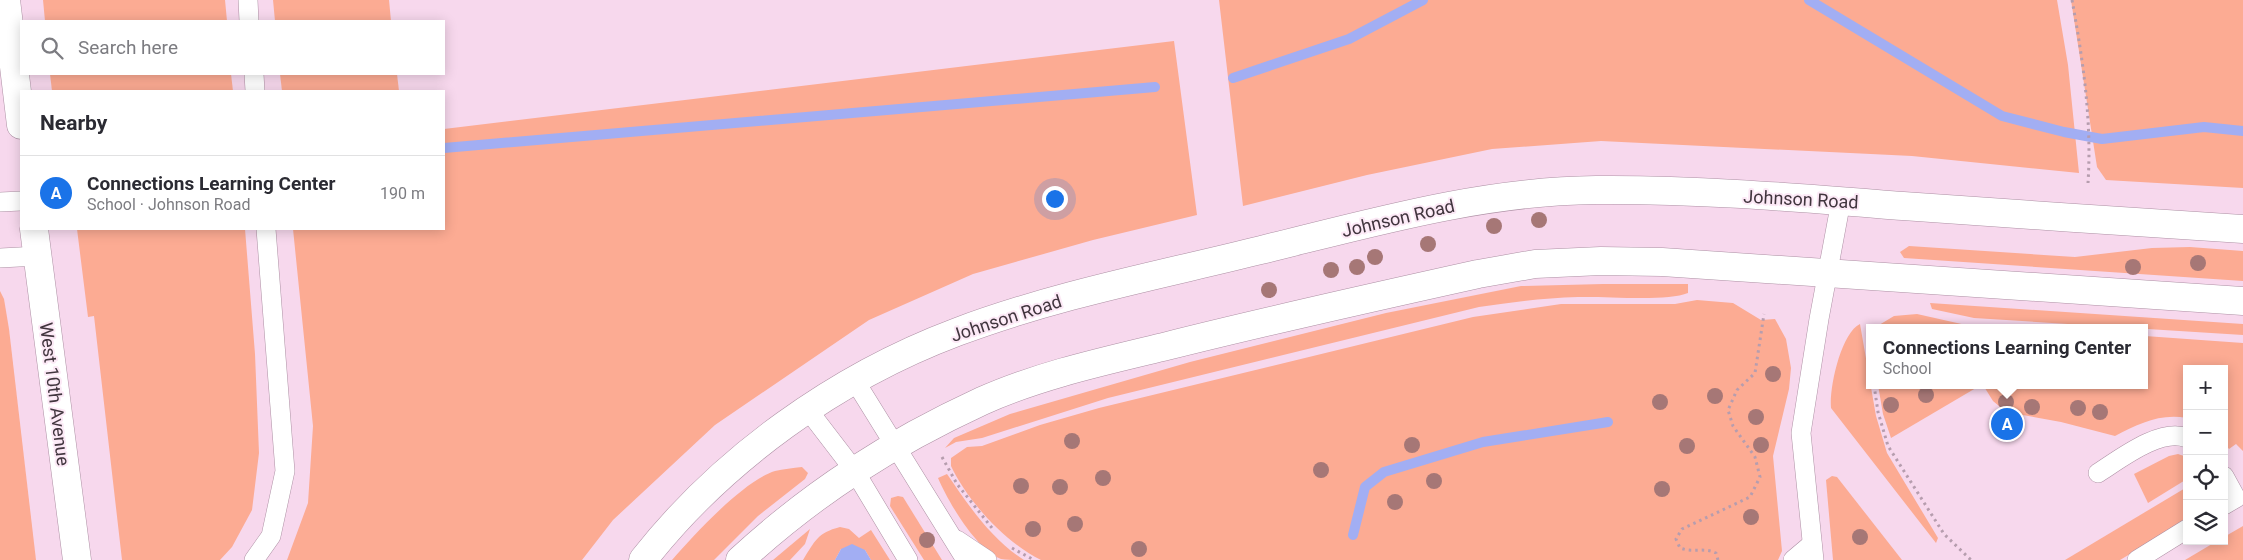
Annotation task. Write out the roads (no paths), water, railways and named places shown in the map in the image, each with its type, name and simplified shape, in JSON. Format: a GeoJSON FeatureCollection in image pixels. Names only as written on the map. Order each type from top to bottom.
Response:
{"type":"FeatureCollection","features":[{"type":"Feature","properties":{"kind":"main road"},"geometry":{"type":"LineString","coordinates":[[6,0],[20,117]]}},
{"type":"Feature","properties":{"kind":"main road","name":"Johnson Road"},"geometry":{"type":"LineString","coordinates":[[643,560],[686,512],[733,466],[808,410],[855,381],[902,356],[957,332],[1108,287],[1399,216],[1468,202],[1593,190],[1666,191],[1841,201],[2243,229]]}},
{"type":"Feature","properties":{"kind":"main road","name":"West 10th Avenue"},"geometry":{"type":"LineString","coordinates":[[34,230],[77,560]]}},
{"type":"Feature","properties":{"kind":"main road"},"geometry":{"type":"LineString","coordinates":[[740,560],[781,522],[854,470],[896,445],[983,401],[1031,382],[1232,329],[1478,274],[1535,264],[1602,261],[1662,262],[2243,301]]}},
{"type":"Feature","properties":{"kind":"lane"},"geometry":{"type":"LineString","coordinates":[[248,0],[249,20]]}},
{"type":"Feature","properties":{"kind":"lane"},"geometry":{"type":"LineString","coordinates":[[254,75],[255,90]]}},
{"type":"Feature","properties":{"kind":"lane"},"geometry":{"type":"LineString","coordinates":[[1794,560],[1813,552],[1801,432],[1841,201]]}},
{"type":"Feature","properties":{"kind":"lane"},"geometry":{"type":"LineString","coordinates":[[0,202],[20,202]]}},
{"type":"Feature","properties":{"kind":"lane"},"geometry":{"type":"LineString","coordinates":[[254,560],[271,536],[285,472],[266,230]]}},
{"type":"Feature","properties":{"kind":"lane"},"geometry":{"type":"LineString","coordinates":[[0,258],[38,256]]}},
{"type":"Feature","properties":{"kind":"lane"},"geometry":{"type":"LineString","coordinates":[[855,381],[966,560]]}},
{"type":"Feature","properties":{"kind":"lane"},"geometry":{"type":"LineString","coordinates":[[808,410],[854,470],[908,560]]}},
{"type":"Feature","properties":{"kind":"lane"},"geometry":{"type":"LineString","coordinates":[[2098,473],[2146,444],[2177,434],[2183,436]]}},
{"type":"Feature","properties":{"kind":"lane"},"geometry":{"type":"LineString","coordinates":[[2228,484],[2235,499]]}},
{"type":"Feature","properties":{"kind":"lane"},"geometry":{"type":"LineString","coordinates":[[2137,560],[2183,531]]}},
{"type":"Feature","properties":{"kind":"lane"},"geometry":{"type":"LineString","coordinates":[[951,537],[987,560]]}},
{"type":"Feature","properties":{"kind":"water"},"geometry":{"type":"Polygon","coordinates":[[[852,544],[865,550],[871,560],[835,560],[841,549],[852,544]]]}},
{"type":"Feature","properties":{"kind":"waterway"},"geometry":{"type":"LineString","coordinates":[[1233,78],[1349,39],[1423,0]]}},
{"type":"Feature","properties":{"kind":"waterway"},"geometry":{"type":"LineString","coordinates":[[1809,0],[2002,116],[2064,132],[2102,139],[2204,127],[2243,131]]}},
{"type":"Feature","properties":{"kind":"waterway"},"geometry":{"type":"LineString","coordinates":[[445,148],[1155,87]]}},
{"type":"Feature","properties":{"kind":"waterway"},"geometry":{"type":"LineString","coordinates":[[1353,535],[1365,487],[1384,472],[1483,442],[1608,422]]}},
{"type":"Feature","properties":{"kind":"place","name":"Connections Learning Center"},"geometry":{"type":"Point","coordinates":[2007,424]}}]}
